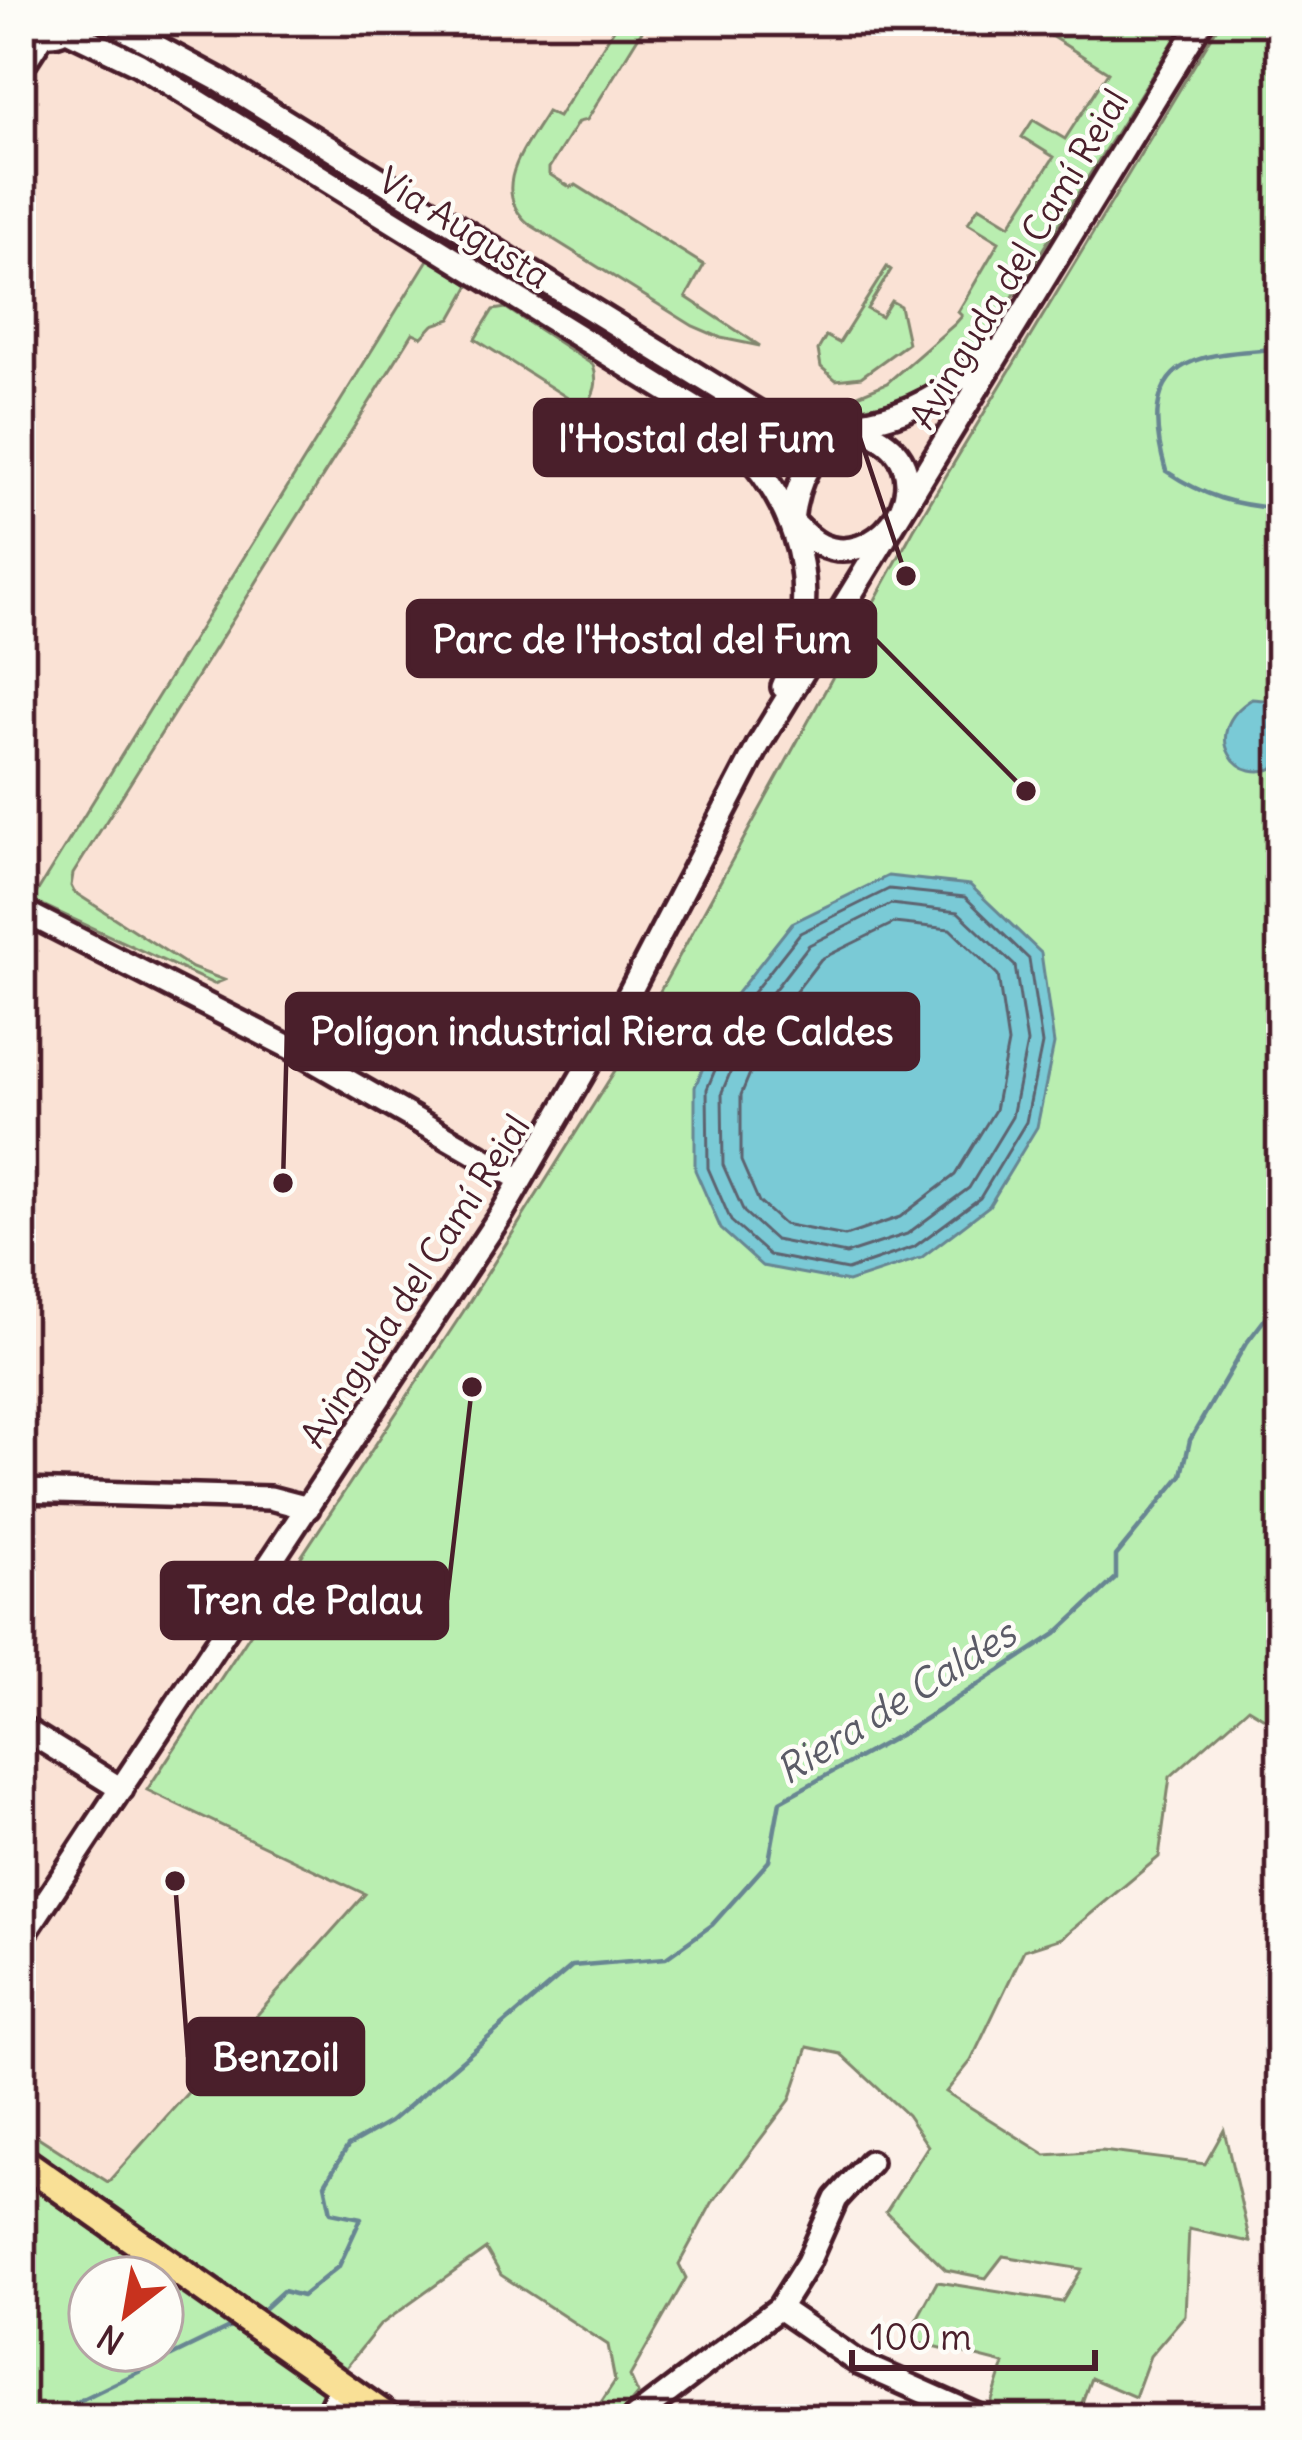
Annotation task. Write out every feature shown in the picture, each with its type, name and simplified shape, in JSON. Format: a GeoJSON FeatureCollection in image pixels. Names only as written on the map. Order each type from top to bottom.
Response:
{"type":"FeatureCollection","features":[{"type":"Feature","properties":{"kind":"main road"},"geometry":{"type":"LineString","coordinates":[[21,2160],[341,2385],[360,2410],[389,2419]]}},
{"type":"Feature","properties":{"kind":"street","name":"Via Augusta"},"geometry":{"type":"LineString","coordinates":[[109,21],[220,81],[759,413],[796,424],[889,419],[935,399],[969,373],[1021,320]]}},
{"type":"Feature","properties":{"kind":"street","name":"Avinguda del Camí Reial"},"geometry":{"type":"LineString","coordinates":[[21,1940],[520,1180],[628,996],[759,744],[1202,21]]}},
{"type":"Feature","properties":{"kind":"street","name":"Via Augusta"},"geometry":{"type":"LineString","coordinates":[[71,25],[703,413],[736,439],[792,521],[801,556],[804,619],[791,669],[759,744]]}},
{"type":"Feature","properties":{"kind":"street"},"geometry":{"type":"LineString","coordinates":[[21,68],[34,27],[71,25]]}},
{"type":"Feature","properties":{"kind":"street","name":"Via Augusta"},"geometry":{"type":"LineString","coordinates":[[792,521],[803,471],[846,422]]}},
{"type":"Feature","properties":{"kind":"street"},"geometry":{"type":"LineString","coordinates":[[846,422],[876,436],[899,455],[907,493],[902,515]]}},
{"type":"Feature","properties":{"kind":"street","name":"Via Augusta"},"geometry":{"type":"LineString","coordinates":[[792,521],[823,547],[841,550],[880,535],[902,515]]}},
{"type":"Feature","properties":{"kind":"street"},"geometry":{"type":"LineString","coordinates":[[21,910],[291,1048],[520,1180]]}},
{"type":"Feature","properties":{"kind":"street"},"geometry":{"type":"LineString","coordinates":[[21,1491],[270,1498],[308,1508]]}},
{"type":"Feature","properties":{"kind":"street"},"geometry":{"type":"LineString","coordinates":[[21,1727],[121,1789]]}},
{"type":"Feature","properties":{"kind":"street"},"geometry":{"type":"LineString","coordinates":[[633,2419],[779,2308],[808,2262],[836,2199],[870,2162]]}},
{"type":"Feature","properties":{"kind":"street"},"geometry":{"type":"LineString","coordinates":[[779,2308],[859,2363],[985,2419]]}},
{"type":"Feature","properties":{"kind":"street"},"geometry":{"type":"LineString","coordinates":[[325,2419],[341,2385]]}},
{"type":"Feature","properties":{"kind":"shaded area"},"geometry":{"type":"Polygon","coordinates":[[[21,21],[1221,21],[914,529],[626,1053],[463,1312],[148,1789],[366,1893],[108,2183],[21,2126],[21,21]]]}},
{"type":"Feature","properties":{"kind":"green space"},"geometry":{"type":"Polygon","coordinates":[[[619,21],[648,21],[587,120],[578,122],[549,174],[570,187],[576,185],[704,265],[686,297],[760,346],[693,326],[529,224],[517,211],[511,182],[521,154],[547,112],[558,117],[619,21]]]}},
{"type":"Feature","properties":{"kind":"green space"},"geometry":{"type":"Polygon","coordinates":[[[1027,21],[1071,21],[1092,31],[1112,21],[1186,21],[994,327],[977,346],[941,377],[900,399],[827,408],[887,383],[962,316],[958,312],[999,242],[968,223],[979,206],[1010,225],[1054,157],[1022,137],[1033,120],[1065,139],[1108,72],[1027,21]]]}},
{"type":"Feature","properties":{"kind":"green space"},"geometry":{"type":"Polygon","coordinates":[[[1221,21],[1281,21],[1281,1728],[1248,1708],[1170,1777],[1159,1857],[1062,1938],[1024,1950],[971,2061],[946,2092],[1046,2155],[1102,2151],[1205,2164],[1224,2130],[1250,2242],[1189,2229],[1185,2315],[1150,2356],[1135,2397],[1091,2378],[1076,2419],[1014,2419],[989,2410],[1004,2364],[906,2339],[937,2282],[1062,2302],[1082,2269],[1003,2256],[986,2278],[946,2270],[886,2212],[928,2146],[907,2115],[841,2054],[808,2047],[790,2100],[712,2203],[679,2264],[686,2278],[630,2376],[638,2394],[617,2419],[590,2419],[615,2381],[608,2345],[501,2275],[486,2249],[380,2325],[305,2419],[21,2419],[21,2260],[30,2246],[21,2240],[21,2126],[108,2182],[365,1894],[147,1790],[463,1312],[626,1053],[914,529],[1221,21]]]}},
{"type":"Feature","properties":{"kind":"green space"},"geometry":{"type":"Polygon","coordinates":[[[429,258],[470,285],[451,319],[433,325],[422,337],[413,333],[73,874],[74,892],[192,968],[224,980],[214,984],[32,900],[429,258]]]}},
{"type":"Feature","properties":{"kind":"green space"},"geometry":{"type":"Polygon","coordinates":[[[887,267],[891,270],[867,309],[881,317],[891,301],[900,306],[908,343],[861,377],[836,380],[821,367],[818,350],[826,336],[839,343],[887,267]]]}},
{"type":"Feature","properties":{"kind":"green space"},"geometry":{"type":"Polygon","coordinates":[[[506,308],[593,365],[595,387],[585,409],[475,339],[493,310],[506,308]]]}},
{"type":"Feature","properties":{"kind":"water"},"geometry":{"type":"Polygon","coordinates":[[[1252,699],[1281,706],[1281,764],[1265,770],[1238,764],[1226,742],[1227,727],[1252,699]]]}},
{"type":"Feature","properties":{"kind":"water"},"geometry":{"type":"Polygon","coordinates":[[[888,876],[970,885],[1041,953],[1054,1044],[1037,1127],[989,1206],[921,1258],[848,1282],[762,1266],[721,1229],[695,1170],[695,1087],[730,1002],[792,923],[888,876]]]}},
{"type":"Feature","properties":{"kind":"waterway"},"geometry":{"type":"LineString","coordinates":[[1281,348],[1214,355],[1179,369],[1161,394],[1157,424],[1166,471],[1220,498],[1281,509]]}},
{"type":"Feature","properties":{"kind":"waterway","name":"Riera de Caldes"},"geometry":{"type":"LineString","coordinates":[[258,2314],[283,2291],[302,2296],[339,2266],[361,2218],[331,2212],[325,2184],[348,2146],[390,2122],[572,1966],[666,1958],[712,1925],[769,1861],[780,1801],[905,1732],[1056,1634],[1116,1578],[1116,1556],[1182,1475],[1190,1440],[1245,1345],[1281,1298]]}},
{"type":"Feature","properties":{"kind":"waterway","name":"Riera de Caldes"},"geometry":{"type":"LineString","coordinates":[[42,2419],[237,2324]]}},
{"type":"Feature","properties":{"kind":"place","name":"l'Hostal del Fum"},"geometry":{"type":"Point","coordinates":[906,576]}},
{"type":"Feature","properties":{"kind":"place","name":"Parc de l'Hostal del Fum"},"geometry":{"type":"Point","coordinates":[1026,791]}},
{"type":"Feature","properties":{"kind":"place","name":"Polígon industrial Riera de Caldes"},"geometry":{"type":"Point","coordinates":[283,1183]}},
{"type":"Feature","properties":{"kind":"place","name":"Tren de Palau"},"geometry":{"type":"Point","coordinates":[472,1387]}},
{"type":"Feature","properties":{"kind":"place","name":"Benzoil"},"geometry":{"type":"Point","coordinates":[175,1881]}}]}
